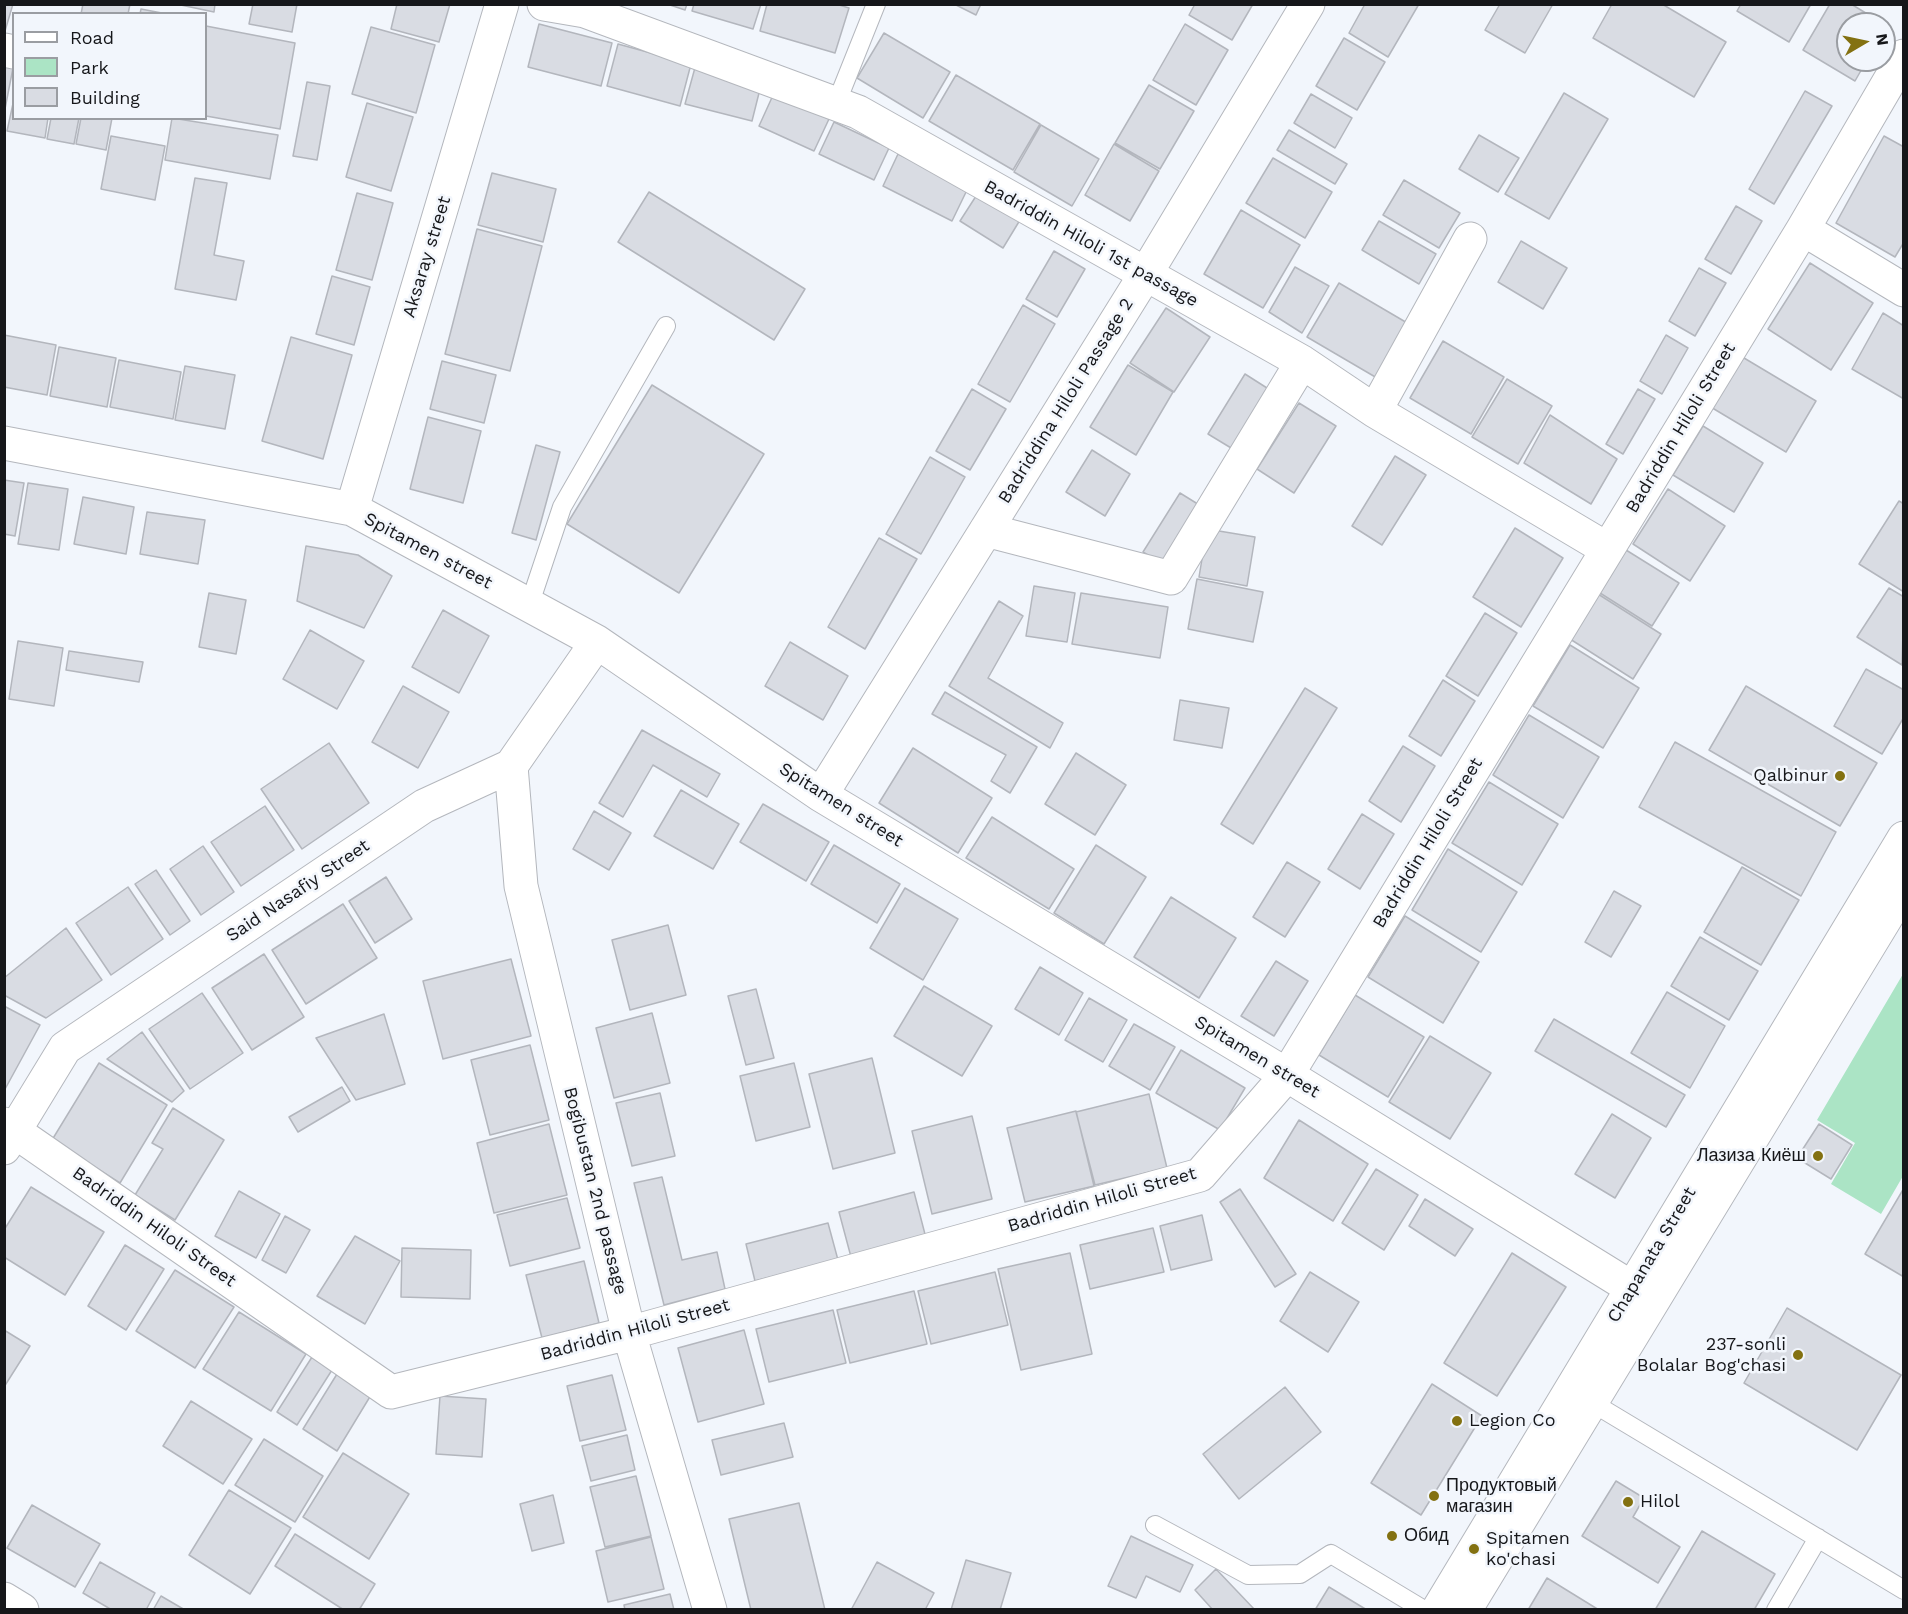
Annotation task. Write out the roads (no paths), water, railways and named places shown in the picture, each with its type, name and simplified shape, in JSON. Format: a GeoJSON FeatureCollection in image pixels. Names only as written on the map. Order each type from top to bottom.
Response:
{"type":"FeatureCollection","features":[{"type":"Feature","properties":{"kind":"street","name":"Aksaray street"},"geometry":{"type":"LineString","coordinates":[[352,509],[502,4]]}},
{"type":"Feature","properties":{"kind":"street","name":"Badriddin Hiloli 1st passage"},"geometry":{"type":"LineString","coordinates":[[544,4],[585,11],[858,112],[1302,362],[1375,411],[1607,549]]}},
{"type":"Feature","properties":{"kind":"street","name":"Badriddina Hiloli Passage 2"},"geometry":{"type":"LineString","coordinates":[[820,795],[1145,275],[1308,4]]}},
{"type":"Feature","properties":{"kind":"street","name":"Badriddin Hiloli Street"},"geometry":{"type":"LineString","coordinates":[[8,1134],[391,1392],[629,1333],[1200,1175],[1287,1075],[1803,230],[1904,56]]}},
{"type":"Feature","properties":{"kind":"street"},"geometry":{"type":"LineString","coordinates":[[1803,230],[1904,290]]}},
{"type":"Feature","properties":{"kind":"street"},"geometry":{"type":"LineString","coordinates":[[1375,411],[1470,239]]}},
{"type":"Feature","properties":{"kind":"street"},"geometry":{"type":"LineString","coordinates":[[986,530],[1171,578],[1302,362]]}},
{"type":"Feature","properties":{"kind":"street","name":"Spitamen street"},"geometry":{"type":"LineString","coordinates":[[4,443],[352,509],[597,642],[820,795],[1287,1075],[1642,1294]]}},
{"type":"Feature","properties":{"kind":"street"},"geometry":{"type":"LineString","coordinates":[[510,766],[597,642]]}},
{"type":"Feature","properties":{"kind":"street","name":"Said Nasafiy Street"},"geometry":{"type":"LineString","coordinates":[[8,1134],[64,1048],[424,806],[510,766]]}},
{"type":"Feature","properties":{"kind":"street","name":"Bogibustan 2nd passage"},"geometry":{"type":"LineString","coordinates":[[510,766],[521,886],[629,1333],[710,1610]]}},
{"type":"Feature","properties":{"kind":"street","name":"Chapanata Street"},"geometry":{"type":"LineString","coordinates":[[1465,1610],[1591,1402],[1642,1294],[1904,838]]}},
{"type":"Feature","properties":{"kind":"street","name":"Chapanata Street"},"geometry":{"type":"LineString","coordinates":[[1438,1610],[1904,888]]}},
{"type":"Feature","properties":{"kind":"street"},"geometry":{"type":"LineString","coordinates":[[4,1599],[22,1610]]}},
{"type":"Feature","properties":{"kind":"lane"},"geometry":{"type":"LineString","coordinates":[[836,104],[876,4]]}},
{"type":"Feature","properties":{"kind":"lane"},"geometry":{"type":"LineString","coordinates":[[530,606],[562,507],[666,326]]}},
{"type":"Feature","properties":{"kind":"lane"},"geometry":{"type":"LineString","coordinates":[[1591,1402],[1904,1590]]}},
{"type":"Feature","properties":{"kind":"lane"},"geometry":{"type":"LineString","coordinates":[[1155,1526],[1248,1575],[1300,1574],[1331,1554],[1424,1610]]}},
{"type":"Feature","properties":{"kind":"lane"},"geometry":{"type":"LineString","coordinates":[[1776,1610],[1818,1538]]}},
{"type":"Feature","properties":{"kind":"place","name":"Qalbinur"},"geometry":{"type":"Point","coordinates":[1840,776]}},
{"type":"Feature","properties":{"kind":"place","name":"Лазиза Киёш"},"geometry":{"type":"Point","coordinates":[1818,1156]}},
{"type":"Feature","properties":{"kind":"place","name":"237-sonli Bolalar Bog'chasi"},"geometry":{"type":"Point","coordinates":[1798,1355]}},
{"type":"Feature","properties":{"kind":"place","name":"Legion Co"},"geometry":{"type":"Point","coordinates":[1457,1421]}},
{"type":"Feature","properties":{"kind":"place","name":"Продуктовый магазин"},"geometry":{"type":"Point","coordinates":[1434,1496]}},
{"type":"Feature","properties":{"kind":"place","name":"Hilol"},"geometry":{"type":"Point","coordinates":[1628,1502]}},
{"type":"Feature","properties":{"kind":"place","name":"Обид"},"geometry":{"type":"Point","coordinates":[1392,1536]}},
{"type":"Feature","properties":{"kind":"place","name":"Spitamen ko'chasi"},"geometry":{"type":"Point","coordinates":[1474,1549]}}]}
